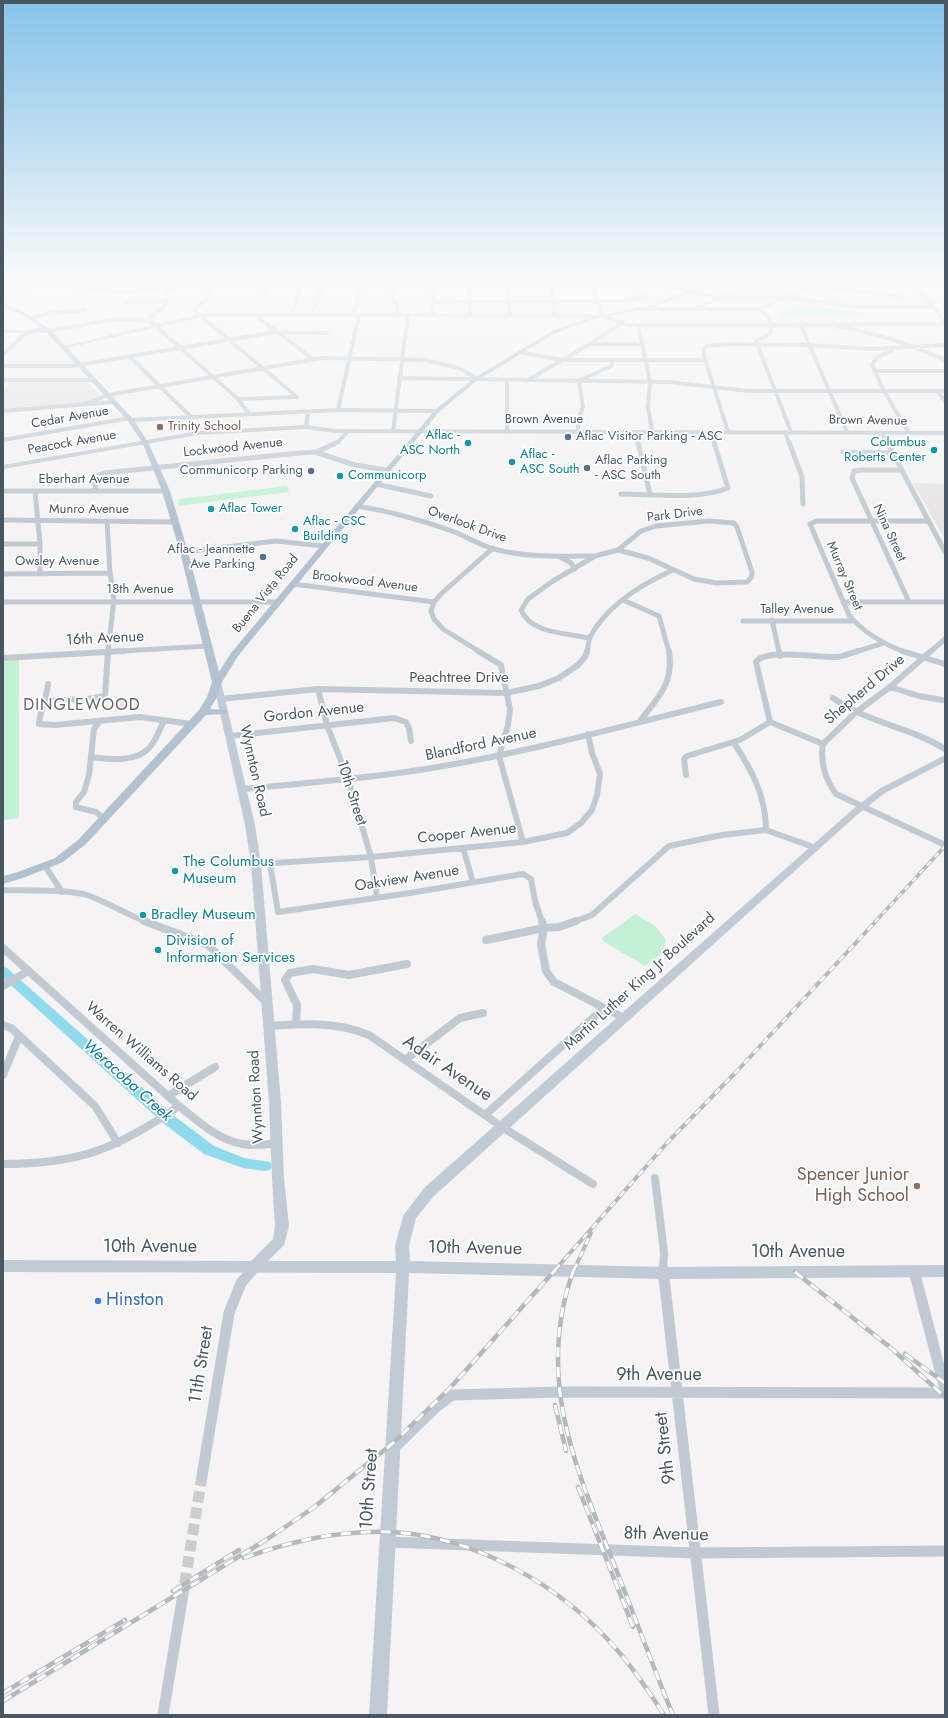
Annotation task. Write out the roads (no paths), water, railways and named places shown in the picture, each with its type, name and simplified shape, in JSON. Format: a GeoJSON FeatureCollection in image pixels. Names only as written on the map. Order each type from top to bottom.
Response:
{"type":"FeatureCollection","features":[{"type":"Feature","properties":{"kind":"main road","name":"Wynnton Road"},"geometry":{"type":"LineString","coordinates":[[76,360],[113,402],[131,419],[145,442],[166,491],[184,552],[208,646],[250,825],[256,864],[269,1026],[282,1226],[279,1241],[254,1267]]}},
{"type":"Feature","properties":{"kind":"main road","name":"Buena Vista Road"},"geometry":{"type":"LineString","coordinates":[[3,880],[59,860],[82,842],[203,712],[212,697],[217,682],[234,655],[356,506],[437,411],[476,378],[506,360]]}},
{"type":"Feature","properties":{"kind":"main road","name":"Brown Avenue"},"geometry":{"type":"LineString","coordinates":[[145,442],[208,432],[306,426],[322,430],[348,431],[945,433]]}},
{"type":"Feature","properties":{"kind":"main road","name":"Peacock Avenue"},"geometry":{"type":"LineString","coordinates":[[3,467],[145,442]]}},
{"type":"Feature","properties":{"kind":"main road"},"geometry":{"type":"LineString","coordinates":[[203,712],[223,712]]}},
{"type":"Feature","properties":{"kind":"main road","name":"Martin Luther King Jr Boulevard"},"geometry":{"type":"LineString","coordinates":[[403,1266],[402,1246],[410,1216],[429,1192],[861,807],[882,790],[945,758]]}},
{"type":"Feature","properties":{"kind":"main road","name":"10th Avenue"},"geometry":{"type":"LineString","coordinates":[[3,1266],[403,1266],[663,1273],[945,1271]]}},
{"type":"Feature","properties":{"kind":"main road","name":"10th Street"},"geometry":{"type":"LineString","coordinates":[[378,1715],[403,1266]]}},
{"type":"Feature","properties":{"kind":"street"},"geometry":{"type":"LineString","coordinates":[[3,366],[66,367],[110,360]]}},
{"type":"Feature","properties":{"kind":"street"},"geometry":{"type":"LineString","coordinates":[[133,360],[191,417]]}},
{"type":"Feature","properties":{"kind":"street"},"geometry":{"type":"LineString","coordinates":[[194,360],[238,399],[249,414]]}},
{"type":"Feature","properties":{"kind":"street"},"geometry":{"type":"LineString","coordinates":[[238,399],[297,397],[254,360]]}},
{"type":"Feature","properties":{"kind":"street"},"geometry":{"type":"LineString","coordinates":[[84,404],[108,395],[307,360]]}},
{"type":"Feature","properties":{"kind":"street"},"geometry":{"type":"LineString","coordinates":[[338,410],[349,360]]}},
{"type":"Feature","properties":{"kind":"street"},"geometry":{"type":"LineString","coordinates":[[393,431],[402,360]]}},
{"type":"Feature","properties":{"kind":"street"},"geometry":{"type":"LineString","coordinates":[[427,360],[448,364],[459,368],[476,378]]}},
{"type":"Feature","properties":{"kind":"street"},"geometry":{"type":"LineString","coordinates":[[526,381],[562,360]]}},
{"type":"Feature","properties":{"kind":"street"},"geometry":{"type":"LineString","coordinates":[[579,381],[611,366],[613,360]]}},
{"type":"Feature","properties":{"kind":"street"},"geometry":{"type":"LineString","coordinates":[[644,360],[650,382],[648,407],[652,431]]}},
{"type":"Feature","properties":{"kind":"street"},"geometry":{"type":"LineString","coordinates":[[705,360],[728,432]]}},
{"type":"Feature","properties":{"kind":"street"},"geometry":{"type":"LineString","coordinates":[[763,360],[802,477],[803,504]]}},
{"type":"Feature","properties":{"kind":"street"},"geometry":{"type":"LineString","coordinates":[[816,360],[847,432]]}},
{"type":"Feature","properties":{"kind":"street"},"geometry":{"type":"LineString","coordinates":[[875,360],[872,365],[874,371],[909,433]]}},
{"type":"Feature","properties":{"kind":"street"},"geometry":{"type":"LineString","coordinates":[[874,371],[945,371]]}},
{"type":"Feature","properties":{"kind":"street"},"geometry":{"type":"LineString","coordinates":[[399,378],[476,378],[526,381],[650,382],[685,384],[748,391],[945,391]]}},
{"type":"Feature","properties":{"kind":"street"},"geometry":{"type":"LineString","coordinates":[[3,380],[94,380]]}},
{"type":"Feature","properties":{"kind":"street"},"geometry":{"type":"LineString","coordinates":[[507,380],[507,432]]}},
{"type":"Feature","properties":{"kind":"street"},"geometry":{"type":"LineString","coordinates":[[578,432],[578,420],[583,407],[579,381]]}},
{"type":"Feature","properties":{"kind":"street"},"geometry":{"type":"LineString","coordinates":[[938,391],[945,402]]}},
{"type":"Feature","properties":{"kind":"street"},"geometry":{"type":"LineString","coordinates":[[3,411],[113,402]]}},
{"type":"Feature","properties":{"kind":"street","name":"Cedar Avenue"},"geometry":{"type":"LineString","coordinates":[[3,441],[131,419],[338,410],[437,411]]}},
{"type":"Feature","properties":{"kind":"street"},"geometry":{"type":"LineString","coordinates":[[306,426],[308,412]]}},
{"type":"Feature","properties":{"kind":"street"},"geometry":{"type":"LineString","coordinates":[[316,452],[336,444],[348,431]]}},
{"type":"Feature","properties":{"kind":"street"},"geometry":{"type":"LineString","coordinates":[[636,432],[650,494]]}},
{"type":"Feature","properties":{"kind":"street"},"geometry":{"type":"LineString","coordinates":[[621,494],[706,494],[725,491],[728,488],[711,432]]}},
{"type":"Feature","properties":{"kind":"street"},"geometry":{"type":"LineString","coordinates":[[882,433],[945,552]]}},
{"type":"Feature","properties":{"kind":"street","name":"Lockwood Avenue"},"geometry":{"type":"LineString","coordinates":[[96,491],[94,479],[99,474],[156,467],[316,452],[355,465],[386,470]]}},
{"type":"Feature","properties":{"kind":"street"},"geometry":{"type":"LineString","coordinates":[[843,452],[892,452]]}},
{"type":"Feature","properties":{"kind":"street","name":"Nina Street"},"geometry":{"type":"LineString","coordinates":[[902,470],[860,470],[853,473],[852,478],[910,602]]}},
{"type":"Feature","properties":{"kind":"street"},"geometry":{"type":"LineString","coordinates":[[376,484],[431,496]]}},
{"type":"Feature","properties":{"kind":"street","name":"Eberhart Avenue"},"geometry":{"type":"LineString","coordinates":[[3,491],[166,491]]}},
{"type":"Feature","properties":{"kind":"street"},"geometry":{"type":"LineString","coordinates":[[35,491],[40,544],[40,574]]}},
{"type":"Feature","properties":{"kind":"street","name":"Overlook Drive"},"geometry":{"type":"LineString","coordinates":[[356,506],[389,511],[428,522],[493,548],[522,554],[595,556]]}},
{"type":"Feature","properties":{"kind":"street","name":"Munro Avenue"},"geometry":{"type":"LineString","coordinates":[[3,520],[106,520],[174,522]]}},
{"type":"Feature","properties":{"kind":"street"},"geometry":{"type":"LineString","coordinates":[[45,701],[88,699],[105,696],[114,601],[110,573],[106,520]]}},
{"type":"Feature","properties":{"kind":"street","name":"Park Drive"},"geometry":{"type":"LineString","coordinates":[[590,638],[538,627],[524,618],[521,610],[528,599],[553,581],[595,556],[618,550],[641,531],[656,526],[722,521],[734,523],[739,530],[752,575],[747,582],[716,583],[694,579],[673,570]]}},
{"type":"Feature","properties":{"kind":"street","name":"Murray Street"},"geometry":{"type":"LineString","coordinates":[[872,521],[816,521],[810,524],[846,612],[852,621],[862,630],[884,643],[903,652],[945,664]]}},
{"type":"Feature","properties":{"kind":"street"},"geometry":{"type":"LineString","coordinates":[[872,521],[928,521]]}},
{"type":"Feature","properties":{"kind":"street"},"geometry":{"type":"LineString","coordinates":[[184,552],[276,541],[323,546]]}},
{"type":"Feature","properties":{"kind":"street"},"geometry":{"type":"LineString","coordinates":[[3,544],[40,544]]}},
{"type":"Feature","properties":{"kind":"street"},"geometry":{"type":"LineString","coordinates":[[493,548],[460,576],[434,602],[431,611],[434,619],[443,629],[501,665],[510,709],[508,725],[499,756],[523,842]]}},
{"type":"Feature","properties":{"kind":"street"},"geometry":{"type":"LineString","coordinates":[[618,550],[648,558],[668,566],[673,570]]}},
{"type":"Feature","properties":{"kind":"street"},"geometry":{"type":"LineString","coordinates":[[558,556],[571,563],[575,569]]}},
{"type":"Feature","properties":{"kind":"street","name":"Peachtree Drive"},"geometry":{"type":"LineString","coordinates":[[220,699],[318,689],[506,693],[545,684],[568,672],[586,656],[590,638],[622,600],[644,584],[673,570]]}},
{"type":"Feature","properties":{"kind":"street","name":"Owsley Avenue"},"geometry":{"type":"LineString","coordinates":[[3,574],[110,573]]}},
{"type":"Feature","properties":{"kind":"street","name":"Brookwood Avenue"},"geometry":{"type":"LineString","coordinates":[[293,584],[434,602]]}},
{"type":"Feature","properties":{"kind":"street","name":"18th Avenue"},"geometry":{"type":"LineString","coordinates":[[3,602],[196,600],[278,602]]}},
{"type":"Feature","properties":{"kind":"street"},"geometry":{"type":"LineString","coordinates":[[622,600],[659,616],[671,658],[668,681],[660,696],[640,721]]}},
{"type":"Feature","properties":{"kind":"street"},"geometry":{"type":"LineString","coordinates":[[843,602],[945,602]]}},
{"type":"Feature","properties":{"kind":"street"},"geometry":{"type":"LineString","coordinates":[[772,620],[780,656]]}},
{"type":"Feature","properties":{"kind":"street","name":"Talley Avenue"},"geometry":{"type":"LineString","coordinates":[[743,621],[852,621]]}},
{"type":"Feature","properties":{"kind":"street","name":"Shepherd Drive"},"geometry":{"type":"LineString","coordinates":[[944,844],[861,807],[836,794],[830,787],[822,760],[823,744],[855,712],[890,687],[945,640]]}},
{"type":"Feature","properties":{"kind":"street"},"geometry":{"type":"LineString","coordinates":[[770,722],[756,662],[758,659],[766,656],[838,658],[884,643]]}},
{"type":"Feature","properties":{"kind":"street","name":"16th Avenue"},"geometry":{"type":"LineString","coordinates":[[3,658],[208,646]]}},
{"type":"Feature","properties":{"kind":"street"},"geometry":{"type":"LineString","coordinates":[[48,684],[45,701],[40,713],[39,724],[51,726],[139,717],[157,718],[192,724]]}},
{"type":"Feature","properties":{"kind":"street"},"geometry":{"type":"LineString","coordinates":[[890,687],[919,696],[942,700]]}},
{"type":"Feature","properties":{"kind":"street","name":"10th Street"},"geometry":{"type":"LineString","coordinates":[[318,689],[327,725],[348,779],[371,857],[377,897]]}},
{"type":"Feature","properties":{"kind":"street"},"geometry":{"type":"LineString","coordinates":[[833,698],[844,707],[921,736],[945,749]]}},
{"type":"Feature","properties":{"kind":"street","name":"Blandford Avenue"},"geometry":{"type":"LineString","coordinates":[[242,789],[422,770],[499,756],[721,702]]}},
{"type":"Feature","properties":{"kind":"street","name":"Gordon Avenue"},"geometry":{"type":"LineString","coordinates":[[230,736],[394,718],[407,724],[411,741]]}},
{"type":"Feature","properties":{"kind":"street"},"geometry":{"type":"LineString","coordinates":[[92,757],[120,759],[143,753],[148,749],[164,720]]}},
{"type":"Feature","properties":{"kind":"street"},"geometry":{"type":"LineString","coordinates":[[100,721],[94,729],[89,775],[84,792],[76,802],[76,807],[96,812],[104,819]]}},
{"type":"Feature","properties":{"kind":"street"},"geometry":{"type":"LineString","coordinates":[[686,775],[684,759],[687,756],[734,743],[754,734],[770,722]]}},
{"type":"Feature","properties":{"kind":"street"},"geometry":{"type":"LineString","coordinates":[[770,722],[823,744]]}},
{"type":"Feature","properties":{"kind":"street","name":"Cooper Avenue"},"geometry":{"type":"LineString","coordinates":[[256,864],[371,857],[463,848],[523,842],[567,833],[581,823],[592,810],[597,795],[600,774],[592,753],[588,734]]}},
{"type":"Feature","properties":{"kind":"street"},"geometry":{"type":"LineString","coordinates":[[734,743],[751,770],[758,787],[764,805],[766,830]]}},
{"type":"Feature","properties":{"kind":"street"},"geometry":{"type":"LineString","coordinates":[[486,940],[544,928],[559,927],[592,915],[669,846],[722,835],[766,830],[816,848]]}},
{"type":"Feature","properties":{"kind":"street"},"geometry":{"type":"LineString","coordinates":[[463,848],[473,882]]}},
{"type":"Feature","properties":{"kind":"street","name":"Oakview Avenue"},"geometry":{"type":"LineString","coordinates":[[270,864],[278,912],[523,874],[531,878],[535,901],[544,928]]}},
{"type":"Feature","properties":{"kind":"street"},"geometry":{"type":"LineString","coordinates":[[45,866],[62,892]]}},
{"type":"Feature","properties":{"kind":"street"},"geometry":{"type":"LineString","coordinates":[[3,890],[62,892],[86,895],[126,914],[208,944],[267,1003]]}},
{"type":"Feature","properties":{"kind":"street"},"geometry":{"type":"LineString","coordinates":[[544,928],[541,944],[546,972],[554,982],[603,1009],[624,1018]]}},
{"type":"Feature","properties":{"kind":"street","name":"Warren Williams Road"},"geometry":{"type":"LineString","coordinates":[[3,948],[179,1106],[225,1139],[250,1146],[276,1144]]}},
{"type":"Feature","properties":{"kind":"street"},"geometry":{"type":"LineString","coordinates":[[296,1024],[297,1005],[285,980],[290,973],[313,969],[349,975],[407,964]]}},
{"type":"Feature","properties":{"kind":"street"},"geometry":{"type":"LineString","coordinates":[[5,984],[28,971]]}},
{"type":"Feature","properties":{"kind":"street"},"geometry":{"type":"LineString","coordinates":[[486,1116],[603,1009]]}},
{"type":"Feature","properties":{"kind":"street"},"geometry":{"type":"LineString","coordinates":[[405,1060],[460,1018],[483,1013]]}},
{"type":"Feature","properties":{"kind":"street","name":"Adair Avenue"},"geometry":{"type":"LineString","coordinates":[[269,1026],[327,1023],[356,1029],[405,1060],[502,1127],[593,1184]]}},
{"type":"Feature","properties":{"kind":"street"},"geometry":{"type":"LineString","coordinates":[[3,1025],[11,1028],[95,1106],[118,1143]]}},
{"type":"Feature","properties":{"kind":"street"},"geometry":{"type":"LineString","coordinates":[[3,1075],[20,1036]]}},
{"type":"Feature","properties":{"kind":"street"},"geometry":{"type":"LineString","coordinates":[[168,1096],[215,1067]]}},
{"type":"Feature","properties":{"kind":"street"},"geometry":{"type":"LineString","coordinates":[[3,1164],[44,1163],[66,1160],[97,1151],[118,1143],[160,1119],[179,1106]]}},
{"type":"Feature","properties":{"kind":"street","name":"9th Street"},"geometry":{"type":"LineString","coordinates":[[655,1178],[664,1253],[663,1273],[676,1393],[714,1715]]}},
{"type":"Feature","properties":{"kind":"street","name":"11th Street"},"geometry":{"type":"LineString","coordinates":[[202,1476],[229,1313],[241,1283],[254,1267]]}},
{"type":"Feature","properties":{"kind":"street"},"geometry":{"type":"LineString","coordinates":[[914,1271],[945,1389]]}},
{"type":"Feature","properties":{"kind":"street","name":"9th Avenue"},"geometry":{"type":"LineString","coordinates":[[393,1449],[436,1407],[452,1395],[560,1392],[945,1393]]}},
{"type":"Feature","properties":{"kind":"street","name":"8th Avenue"},"geometry":{"type":"LineString","coordinates":[[387,1542],[695,1553],[945,1551]]}},
{"type":"Feature","properties":{"kind":"street"},"geometry":{"type":"LineString","coordinates":[[163,1715],[182,1600]]}},
{"type":"Feature","properties":{"kind":"waterway","name":"Weracoba Creek"},"geometry":{"type":"LineString","coordinates":[[3,971],[168,1119],[209,1150],[243,1163],[265,1166]]}},
{"type":"Feature","properties":{"kind":"tunnel"},"geometry":{"type":"LineString","coordinates":[[182,1600],[202,1476]]}},
{"type":"Feature","properties":{"kind":"railway"},"geometry":{"type":"LineString","coordinates":[[875,922],[945,846]]}},
{"type":"Feature","properties":{"kind":"railway"},"geometry":{"type":"LineString","coordinates":[[555,1270],[666,1144],[737,1071],[876,921]]}},
{"type":"Feature","properties":{"kind":"railway"},"geometry":{"type":"LineString","coordinates":[[574,1270],[591,1233]]}},
{"type":"Feature","properties":{"kind":"railway"},"geometry":{"type":"LineString","coordinates":[[3,1701],[269,1538],[313,1508],[393,1443],[451,1387],[556,1269]]}},
{"type":"Feature","properties":{"kind":"railway"},"geometry":{"type":"LineString","coordinates":[[574,1269],[563,1309],[558,1348],[559,1385],[565,1422],[587,1495],[673,1715]]}},
{"type":"Feature","properties":{"kind":"railway"},"geometry":{"type":"LineString","coordinates":[[795,1272],[891,1348],[945,1397]]}},
{"type":"Feature","properties":{"kind":"railway"},"geometry":{"type":"LineString","coordinates":[[905,1354],[945,1383]]}},
{"type":"Feature","properties":{"kind":"railway"},"geometry":{"type":"LineString","coordinates":[[555,1405],[566,1451]]}},
{"type":"Feature","properties":{"kind":"railway"},"geometry":{"type":"LineString","coordinates":[[578,1487],[633,1627]]}},
{"type":"Feature","properties":{"kind":"railway"},"geometry":{"type":"LineString","coordinates":[[244,1558],[279,1546],[315,1538],[370,1532],[421,1535],[453,1543],[485,1554],[544,1586],[571,1606],[596,1628],[630,1666],[664,1715]]}},
{"type":"Feature","properties":{"kind":"railway"},"geometry":{"type":"LineString","coordinates":[[173,1591],[239,1550]]}},
{"type":"Feature","properties":{"kind":"railway"},"geometry":{"type":"LineString","coordinates":[[3,1693],[125,1620]]}},
{"type":"Feature","properties":{"kind":"place","name":"Trinity School"},"geometry":{"type":"Point","coordinates":[160,427]}},
{"type":"Feature","properties":{"kind":"place","name":"Aflac Visitor Parking - ASC"},"geometry":{"type":"Point","coordinates":[568,437]}},
{"type":"Feature","properties":{"kind":"place","name":"Aflac - ASC North"},"geometry":{"type":"Point","coordinates":[468,443]}},
{"type":"Feature","properties":{"kind":"place","name":"Columbus Roberts Center"},"geometry":{"type":"Point","coordinates":[934,450]}},
{"type":"Feature","properties":{"kind":"place","name":"Aflac - ASC South"},"geometry":{"type":"Point","coordinates":[512,462]}},
{"type":"Feature","properties":{"kind":"place","name":"Aflac Parking - ASC South"},"geometry":{"type":"Point","coordinates":[587,468]}},
{"type":"Feature","properties":{"kind":"place","name":"Communicorp Parking"},"geometry":{"type":"Point","coordinates":[311,471]}},
{"type":"Feature","properties":{"kind":"place","name":"Communicorp"},"geometry":{"type":"Point","coordinates":[340,476]}},
{"type":"Feature","properties":{"kind":"place","name":"Aflac Tower"},"geometry":{"type":"Point","coordinates":[211,509]}},
{"type":"Feature","properties":{"kind":"place","name":"Aflac - CSC Building"},"geometry":{"type":"Point","coordinates":[295,529]}},
{"type":"Feature","properties":{"kind":"place","name":"Aflac - Jeannette Ave Parking"},"geometry":{"type":"Point","coordinates":[263,557]}},
{"type":"Feature","properties":{"kind":"place","name":"The Columbus Museum"},"geometry":{"type":"Point","coordinates":[175,871]}},
{"type":"Feature","properties":{"kind":"place","name":"Bradley Museum"},"geometry":{"type":"Point","coordinates":[143,915]}},
{"type":"Feature","properties":{"kind":"place","name":"Division of Information Services"},"geometry":{"type":"Point","coordinates":[158,950]}},
{"type":"Feature","properties":{"kind":"place","name":"Spencer Junior High School"},"geometry":{"type":"Point","coordinates":[917,1186]}},
{"type":"Feature","properties":{"kind":"place","name":"Hinston"},"geometry":{"type":"Point","coordinates":[98,1301]}},
{"type":"Feature","properties":{"kind":"district","name":"DINGLEWOOD"},"geometry":{"type":"Point","coordinates":[82,706]}}]}
